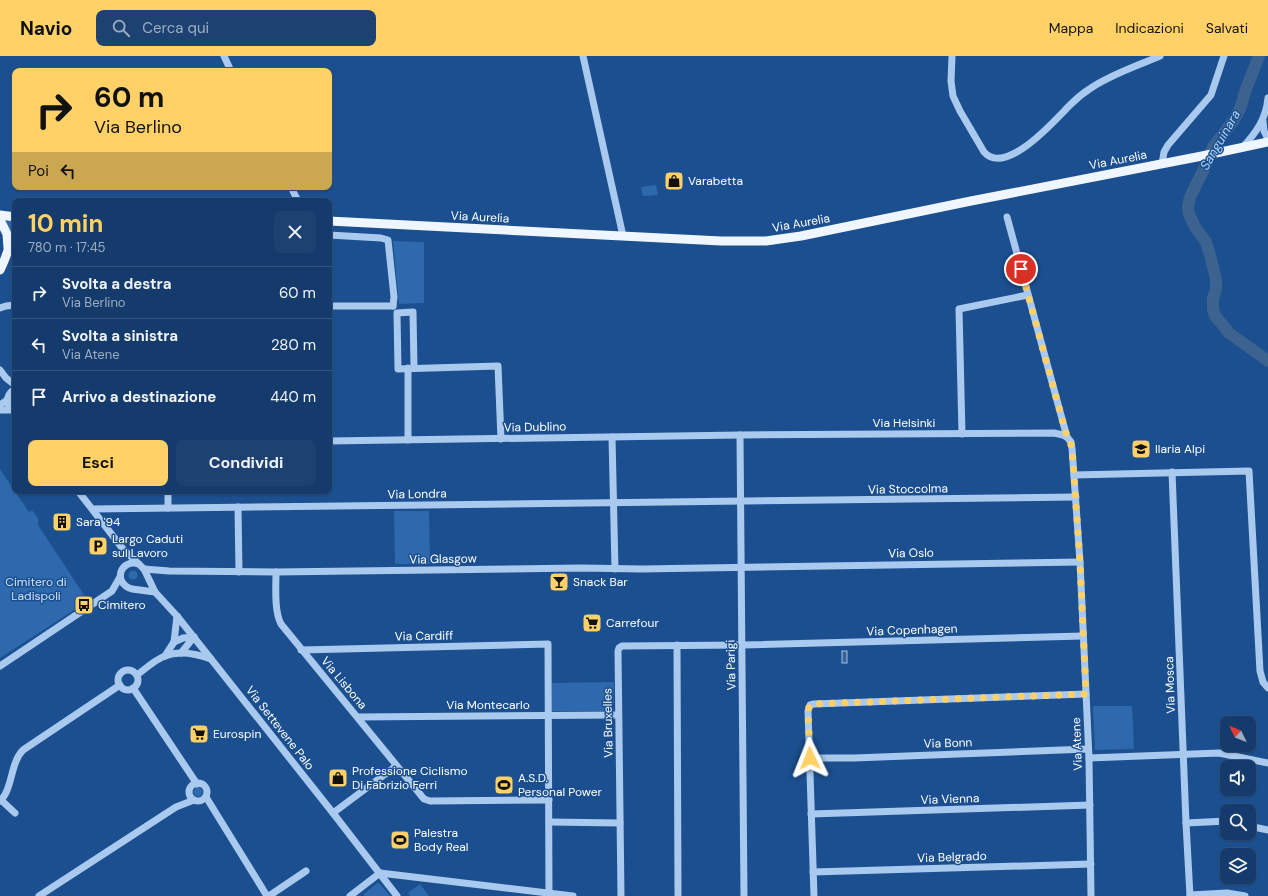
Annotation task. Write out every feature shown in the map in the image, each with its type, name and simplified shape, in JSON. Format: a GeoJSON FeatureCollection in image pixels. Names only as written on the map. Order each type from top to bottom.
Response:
{"type":"FeatureCollection","features":[{"type":"Feature","properties":{"kind":"main road","name":"Via Aurelia"},"geometry":{"type":"LineString","coordinates":[[332,221],[720,241],[784,239],[1268,142]]}},
{"type":"Feature","properties":{"kind":"main road"},"geometry":{"type":"LineString","coordinates":[[0,215],[12,217]]}},
{"type":"Feature","properties":{"kind":"main road"},"geometry":{"type":"LineString","coordinates":[[0,220],[7,234],[8,248],[6,259],[0,270]]}},
{"type":"Feature","properties":{"kind":"main road"},"geometry":{"type":"LineString","coordinates":[[8,248],[12,241]]}},
{"type":"Feature","properties":{"kind":"street"},"geometry":{"type":"LineString","coordinates":[[224,56],[230,68]]}},
{"type":"Feature","properties":{"kind":"street"},"geometry":{"type":"LineString","coordinates":[[583,56],[623,236]]}},
{"type":"Feature","properties":{"kind":"street"},"geometry":{"type":"LineString","coordinates":[[952,56],[952,86],[956,103],[984,152],[990,157],[999,159],[1012,154],[1035,139],[1075,100],[1091,88],[1109,78],[1160,56]]}},
{"type":"Feature","properties":{"kind":"street"},"geometry":{"type":"LineString","coordinates":[[1162,164],[1164,152],[1168,145],[1211,95],[1224,56]]}},
{"type":"Feature","properties":{"kind":"street"},"geometry":{"type":"LineString","coordinates":[[1242,148],[1263,120],[1268,104]]}},
{"type":"Feature","properties":{"kind":"street"},"geometry":{"type":"LineString","coordinates":[[1263,120],[1264,131],[1268,139]]}},
{"type":"Feature","properties":{"kind":"street","name":"Via Atene"},"geometry":{"type":"LineString","coordinates":[[1007,217],[1067,437],[1072,444],[1080,562],[1089,758],[1091,896]]}},
{"type":"Feature","properties":{"kind":"street"},"geometry":{"type":"LineString","coordinates":[[332,235],[381,238],[388,240],[394,297],[398,369],[498,366],[501,439]]}},
{"type":"Feature","properties":{"kind":"street"},"geometry":{"type":"LineString","coordinates":[[962,434],[959,309],[1028,295]]}},
{"type":"Feature","properties":{"kind":"street"},"geometry":{"type":"LineString","coordinates":[[0,308],[12,305]]}},
{"type":"Feature","properties":{"kind":"street"},"geometry":{"type":"LineString","coordinates":[[332,306],[413,312],[408,440]]}},
{"type":"Feature","properties":{"kind":"street"},"geometry":{"type":"LineString","coordinates":[[0,370],[12,383]]}},
{"type":"Feature","properties":{"kind":"street"},"geometry":{"type":"LineString","coordinates":[[6,378],[9,407],[12,409]]}},
{"type":"Feature","properties":{"kind":"street"},"geometry":{"type":"LineString","coordinates":[[0,405],[12,392]]}},
{"type":"Feature","properties":{"kind":"street"},"geometry":{"type":"LineString","coordinates":[[0,410],[12,411]]}},
{"type":"Feature","properties":{"kind":"street","name":"Via Helsinki"},"geometry":{"type":"LineString","coordinates":[[740,435],[1054,433],[1067,437]]}},
{"type":"Feature","properties":{"kind":"street","name":"Via Dublino"},"geometry":{"type":"LineString","coordinates":[[332,441],[740,435]]}},
{"type":"Feature","properties":{"kind":"street","name":"Via Parigi"},"geometry":{"type":"LineString","coordinates":[[740,435],[744,896]]}},
{"type":"Feature","properties":{"kind":"street"},"geometry":{"type":"LineString","coordinates":[[612,437],[615,568]]}},
{"type":"Feature","properties":{"kind":"street"},"geometry":{"type":"LineString","coordinates":[[1074,475],[1249,471],[1260,671],[1263,682],[1268,688]]}},
{"type":"Feature","properties":{"kind":"street","name":"Via Mosca"},"geometry":{"type":"LineString","coordinates":[[1172,472],[1190,895]]}},
{"type":"Feature","properties":{"kind":"street","name":"Via Settevene Palo"},"geometry":{"type":"LineString","coordinates":[[80,494],[123,549],[143,569],[154,592],[194,636],[334,813],[397,896]]}},
{"type":"Feature","properties":{"kind":"street"},"geometry":{"type":"LineString","coordinates":[[168,494],[168,508]]}},
{"type":"Feature","properties":{"kind":"street","name":"Via Stoccolma"},"geometry":{"type":"LineString","coordinates":[[741,502],[1076,497]]}},
{"type":"Feature","properties":{"kind":"street","name":"Via Londra"},"geometry":{"type":"LineString","coordinates":[[92,509],[741,502]]}},
{"type":"Feature","properties":{"kind":"street"},"geometry":{"type":"LineString","coordinates":[[238,507],[239,572]]}},
{"type":"Feature","properties":{"kind":"street"},"geometry":{"type":"LineString","coordinates":[[123,549],[124,567]]}},
{"type":"Feature","properties":{"kind":"street","name":"Via Oslo"},"geometry":{"type":"LineString","coordinates":[[741,567],[1080,562]]}},
{"type":"Feature","properties":{"kind":"street"},"geometry":{"type":"LineString","coordinates":[[0,666],[112,591],[142,585],[146,579],[143,569],[131,563],[124,567],[112,591]]}},
{"type":"Feature","properties":{"kind":"street","name":"Via Glasgow"},"geometry":{"type":"LineString","coordinates":[[143,569],[169,572],[276,572],[741,567]]}},
{"type":"Feature","properties":{"kind":"street","name":"Via Lisbona"},"geometry":{"type":"LineString","coordinates":[[276,572],[278,618],[281,624],[358,716],[396,766],[423,798],[430,801],[549,800]]}},
{"type":"Feature","properties":{"kind":"street"},"geometry":{"type":"LineString","coordinates":[[120,577],[123,583],[132,588],[154,592]]}},
{"type":"Feature","properties":{"kind":"street"},"geometry":{"type":"LineString","coordinates":[[137,675],[165,656],[174,642],[177,616]]}},
{"type":"Feature","properties":{"kind":"street"},"geometry":{"type":"LineString","coordinates":[[174,642],[183,638],[194,636]]}},
{"type":"Feature","properties":{"kind":"street"},"geometry":{"type":"LineString","coordinates":[[181,653],[194,636]]}},
{"type":"Feature","properties":{"kind":"street","name":"Via Copenhagen"},"geometry":{"type":"LineString","coordinates":[[620,647],[625,645],[742,645],[1083,636]]}},
{"type":"Feature","properties":{"kind":"street","name":"Via Cardiff"},"geometry":{"type":"LineString","coordinates":[[302,650],[548,644],[548,716]]}},
{"type":"Feature","properties":{"kind":"street"},"geometry":{"type":"LineString","coordinates":[[677,645],[678,896]]}},
{"type":"Feature","properties":{"kind":"street","name":"Via Bruxelles"},"geometry":{"type":"LineString","coordinates":[[620,647],[618,651],[618,715],[621,896]]}},
{"type":"Feature","properties":{"kind":"street"},"geometry":{"type":"LineString","coordinates":[[165,656],[181,653],[200,655],[211,659]]}},
{"type":"Feature","properties":{"kind":"street"},"geometry":{"type":"LineString","coordinates":[[129,670],[137,675],[138,681],[133,688],[128,690],[120,685],[120,676],[123,672],[129,670]]}},
{"type":"Feature","properties":{"kind":"street"},"geometry":{"type":"LineString","coordinates":[[15,813],[1,801],[5,794],[18,756],[23,750],[120,685]]}},
{"type":"Feature","properties":{"kind":"street"},"geometry":{"type":"LineString","coordinates":[[133,688],[188,771],[192,788],[191,798],[194,800]]}},
{"type":"Feature","properties":{"kind":"street"},"geometry":{"type":"LineString","coordinates":[[814,896],[808,711],[810,706],[814,704],[1086,694]]}},
{"type":"Feature","properties":{"kind":"street","name":"Via Montecarlo"},"geometry":{"type":"LineString","coordinates":[[358,716],[618,715]]}},
{"type":"Feature","properties":{"kind":"street"},"geometry":{"type":"LineString","coordinates":[[548,716],[549,893]]}},
{"type":"Feature","properties":{"kind":"street","name":"Via Bonn"},"geometry":{"type":"LineString","coordinates":[[810,758],[854,758],[1088,749]]}},
{"type":"Feature","properties":{"kind":"street"},"geometry":{"type":"LineString","coordinates":[[1089,758],[1223,753],[1268,763]]}},
{"type":"Feature","properties":{"kind":"street"},"geometry":{"type":"LineString","coordinates":[[334,813],[396,766]]}},
{"type":"Feature","properties":{"kind":"street"},"geometry":{"type":"LineString","coordinates":[[176,806],[192,788],[201,784],[206,788],[206,797],[268,896],[306,871]]}},
{"type":"Feature","properties":{"kind":"street"},"geometry":{"type":"LineString","coordinates":[[39,896],[176,806],[194,800],[199,801],[206,797]]}},
{"type":"Feature","properties":{"kind":"street","name":"Via Vienna"},"geometry":{"type":"LineString","coordinates":[[811,814],[1090,805]]}},
{"type":"Feature","properties":{"kind":"street"},"geometry":{"type":"LineString","coordinates":[[1186,823],[1220,821]]}},
{"type":"Feature","properties":{"kind":"street"},"geometry":{"type":"LineString","coordinates":[[549,822],[620,823]]}},
{"type":"Feature","properties":{"kind":"street"},"geometry":{"type":"LineString","coordinates":[[1256,827],[1268,830]]}},
{"type":"Feature","properties":{"kind":"street","name":"Via Belgrado"},"geometry":{"type":"LineString","coordinates":[[813,872],[1091,864]]}},
{"type":"Feature","properties":{"kind":"street"},"geometry":{"type":"LineString","coordinates":[[351,896],[380,873],[573,896]]}},
{"type":"Feature","properties":{"kind":"street"},"geometry":{"type":"LineString","coordinates":[[1190,895],[1227,893],[1245,896]]}},
{"type":"Feature","properties":{"kind":"green space"},"geometry":{"type":"Polygon","coordinates":[[[656,185],[658,195],[643,196],[641,187],[656,185]]]}},
{"type":"Feature","properties":{"kind":"green space"},"geometry":{"type":"Polygon","coordinates":[[[4,220],[12,221],[11,234],[4,220]]]}},
{"type":"Feature","properties":{"kind":"green space"},"geometry":{"type":"Polygon","coordinates":[[[393,241],[424,242],[424,303],[399,304],[393,241]]]}},
{"type":"Feature","properties":{"kind":"green space","name":"Cimitero di Ladispoli"},"geometry":{"type":"Polygon","coordinates":[[[0,469],[12,487],[12,494],[17,494],[29,512],[32,510],[38,518],[38,525],[88,601],[0,658],[0,469]]]}},
{"type":"Feature","properties":{"kind":"green space"},"geometry":{"type":"Polygon","coordinates":[[[394,511],[429,511],[430,564],[395,564],[394,511]]]}},
{"type":"Feature","properties":{"kind":"green space"},"geometry":{"type":"Polygon","coordinates":[[[133,570],[138,575],[133,580],[128,575],[133,570]]]}},
{"type":"Feature","properties":{"kind":"green space"},"geometry":{"type":"Polygon","coordinates":[[[614,682],[613,711],[552,711],[552,683],[614,682]]]}},
{"type":"Feature","properties":{"kind":"green space"},"geometry":{"type":"Polygon","coordinates":[[[1093,706],[1132,706],[1134,749],[1095,750],[1093,706]]]}},
{"type":"Feature","properties":{"kind":"green space"},"geometry":{"type":"Polygon","coordinates":[[[196,788],[200,788],[202,792],[200,796],[196,796],[194,794],[194,790],[196,788]]]}},
{"type":"Feature","properties":{"kind":"green space"},"geometry":{"type":"Polygon","coordinates":[[[377,883],[380,884],[390,896],[363,895],[377,883]]]}},
{"type":"Feature","properties":{"kind":"green space"},"geometry":{"type":"Polygon","coordinates":[[[420,884],[429,896],[410,896],[408,893],[420,884]]]}},
{"type":"Feature","properties":{"kind":"shaded area"},"geometry":{"type":"Polygon","coordinates":[[[842,651],[847,651],[847,663],[842,663],[842,651]]]}},
{"type":"Feature","properties":{"kind":"waterway","name":"Sanguinara"},"geometry":{"type":"LineString","coordinates":[[1259,56],[1240,109],[1234,120],[1213,147],[1190,197],[1188,207],[1189,214],[1195,227],[1206,242],[1216,279],[1216,289],[1213,298],[1213,309],[1215,316],[1229,333],[1268,361]]}},
{"type":"Feature","properties":{"kind":"place","name":"Varabetta"},"geometry":{"type":"Point","coordinates":[674,181]}},
{"type":"Feature","properties":{"kind":"place","name":"Ilaria Alpi"},"geometry":{"type":"Point","coordinates":[1141,449]}},
{"type":"Feature","properties":{"kind":"place","name":"Sara '94"},"geometry":{"type":"Point","coordinates":[62,522]}},
{"type":"Feature","properties":{"kind":"place","name":"Largo Caduti sul Lavoro"},"geometry":{"type":"Point","coordinates":[98,546]}},
{"type":"Feature","properties":{"kind":"place","name":"Snack Bar"},"geometry":{"type":"Point","coordinates":[559,582]}},
{"type":"Feature","properties":{"kind":"place","name":"Cimitero"},"geometry":{"type":"Point","coordinates":[84,605]}},
{"type":"Feature","properties":{"kind":"place","name":"Carrefour"},"geometry":{"type":"Point","coordinates":[592,623]}},
{"type":"Feature","properties":{"kind":"place","name":"Eurospin"},"geometry":{"type":"Point","coordinates":[199,734]}},
{"type":"Feature","properties":{"kind":"place","name":"Professione Ciclismo Di Fabrizio Ferri"},"geometry":{"type":"Point","coordinates":[338,778]}},
{"type":"Feature","properties":{"kind":"place","name":"A.S.D. Personal Power"},"geometry":{"type":"Point","coordinates":[504,785]}},
{"type":"Feature","properties":{"kind":"place","name":"Palestra Body Real"},"geometry":{"type":"Point","coordinates":[400,840]}},
{"type":"Feature","properties":{"kind":"route"},"geometry":{"type":"LineString","coordinates":[[810,758],[808,709],[812,704],[1086,694],[1080,562],[1072,448],[1067,437],[1021,269]]}}]}
